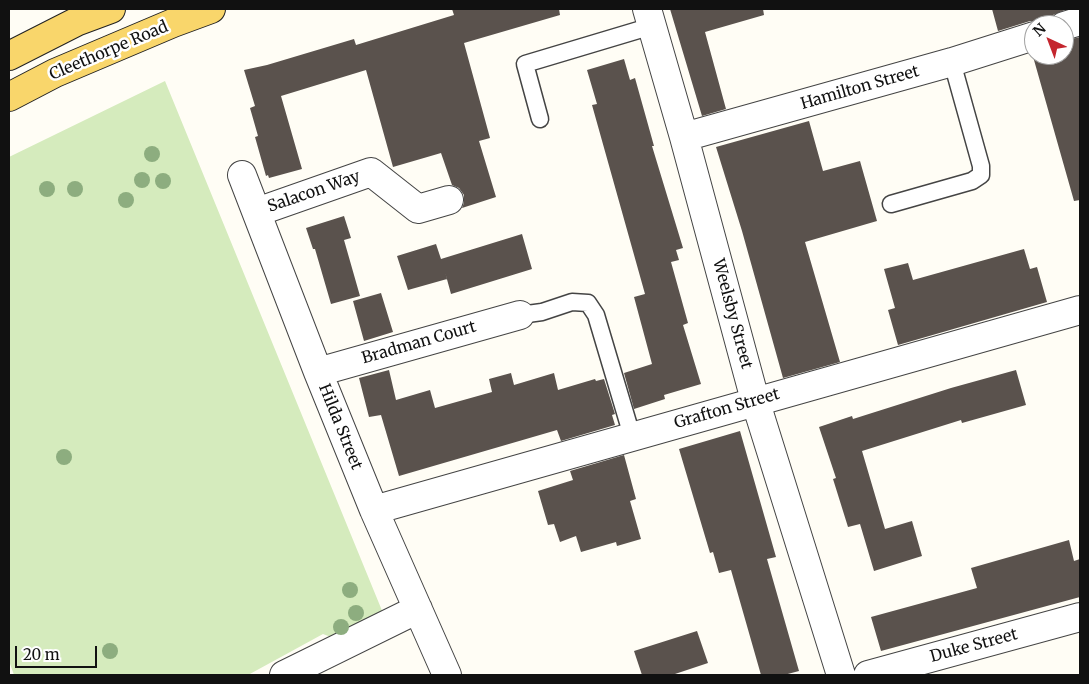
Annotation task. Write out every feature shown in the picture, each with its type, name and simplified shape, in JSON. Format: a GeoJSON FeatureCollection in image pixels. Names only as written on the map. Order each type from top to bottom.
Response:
{"type":"FeatureCollection","features":[{"type":"Feature","properties":{"kind":"main road"},"geometry":{"type":"LineString","coordinates":[[9,56],[76,22],[111,9]]}},
{"type":"Feature","properties":{"kind":"main road","name":"Cleethorpe Road"},"geometry":{"type":"LineString","coordinates":[[9,97],[55,73],[211,9]]}},
{"type":"Feature","properties":{"kind":"street","name":"Weelsby Street"},"geometry":{"type":"LineString","coordinates":[[650,17],[756,400],[840,675]]}},
{"type":"Feature","properties":{"kind":"street","name":"Hamilton Street"},"geometry":{"type":"LineString","coordinates":[[684,137],[952,62],[1024,39]]}},
{"type":"Feature","properties":{"kind":"street","name":"Salacon Way"},"geometry":{"type":"LineString","coordinates":[[257,212],[371,172],[418,209],[450,200]]}},
{"type":"Feature","properties":{"kind":"street","name":"Hilda Street"},"geometry":{"type":"LineString","coordinates":[[242,174],[318,372],[374,510],[448,675]]}},
{"type":"Feature","properties":{"kind":"street","name":"Grafton Street"},"geometry":{"type":"LineString","coordinates":[[374,510],[756,400],[1080,310]]}},
{"type":"Feature","properties":{"kind":"street","name":"Bradman Court"},"geometry":{"type":"LineString","coordinates":[[318,372],[520,315]]}},
{"type":"Feature","properties":{"kind":"street"},"geometry":{"type":"LineString","coordinates":[[284,675],[418,609]]}},
{"type":"Feature","properties":{"kind":"street","name":"Duke Street"},"geometry":{"type":"LineString","coordinates":[[868,675],[1080,617]]}},
{"type":"Feature","properties":{"kind":"lane"},"geometry":{"type":"LineString","coordinates":[[540,118],[525,64],[650,17]]}},
{"type":"Feature","properties":{"kind":"lane"},"geometry":{"type":"LineString","coordinates":[[891,204],[972,181],[981,175],[981,166],[952,62]]}},
{"type":"Feature","properties":{"kind":"lane"},"geometry":{"type":"LineString","coordinates":[[520,315],[542,312],[572,302],[588,303],[596,315],[632,436]]}},
{"type":"Feature","properties":{"kind":"green space"},"geometry":{"type":"Polygon","coordinates":[[[165,81],[383,613],[336,639],[323,634],[248,675],[14,675],[9,661],[9,157],[165,81]]]}},
{"type":"Feature","properties":{"kind":"building"},"geometry":{"type":"Polygon","coordinates":[[[452,9],[559,9],[560,15],[464,43],[490,138],[479,141],[496,197],[462,208],[464,195],[459,188],[452,185],[441,153],[393,167],[366,70],[281,96],[302,169],[269,178],[268,175],[266,176],[255,137],[258,136],[250,108],[255,106],[244,70],[354,39],[356,45],[454,15],[452,9]]]}},
{"type":"Feature","properties":{"kind":"building"},"geometry":{"type":"Polygon","coordinates":[[[670,9],[763,9],[764,15],[705,32],[726,109],[702,116],[670,9]]]}},
{"type":"Feature","properties":{"kind":"building"},"geometry":{"type":"Polygon","coordinates":[[[992,9],[1067,9],[1053,15],[1024,15],[1024,23],[998,31],[992,9]]]}},
{"type":"Feature","properties":{"kind":"building"},"geometry":{"type":"Polygon","coordinates":[[[1080,37],[1080,200],[1074,201],[1035,65],[1074,65],[1074,38],[1080,37]]]}},
{"type":"Feature","properties":{"kind":"building"},"geometry":{"type":"Polygon","coordinates":[[[624,59],[630,80],[635,78],[654,146],[652,146],[683,248],[676,250],[679,260],[671,262],[688,323],[683,325],[701,384],[664,395],[665,399],[634,409],[624,373],[652,364],[634,297],[645,294],[592,105],[597,104],[587,70],[624,59]]]}},
{"type":"Feature","properties":{"kind":"building"},"geometry":{"type":"Polygon","coordinates":[[[809,121],[823,171],[860,161],[877,221],[805,242],[840,362],[783,378],[742,231],[716,147],[809,121]]]}},
{"type":"Feature","properties":{"kind":"building"},"geometry":{"type":"Polygon","coordinates":[[[344,216],[351,238],[344,240],[360,296],[331,304],[315,249],[313,249],[306,228],[344,216]]]}},
{"type":"Feature","properties":{"kind":"building"},"geometry":{"type":"Polygon","coordinates":[[[522,234],[532,269],[451,294],[447,279],[408,290],[397,256],[436,244],[441,259],[522,234]]]}},
{"type":"Feature","properties":{"kind":"building"},"geometry":{"type":"Polygon","coordinates":[[[1024,249],[1030,269],[1037,267],[1047,302],[898,345],[888,310],[895,308],[884,269],[908,263],[913,280],[1024,249]]]}},
{"type":"Feature","properties":{"kind":"building"},"geometry":{"type":"Polygon","coordinates":[[[381,293],[393,332],[364,341],[353,301],[381,293]]]}},
{"type":"Feature","properties":{"kind":"building"},"geometry":{"type":"Polygon","coordinates":[[[389,370],[396,400],[430,390],[435,408],[492,392],[489,379],[511,373],[514,385],[554,373],[558,390],[595,379],[596,381],[604,379],[615,414],[612,415],[615,425],[561,441],[557,430],[399,476],[381,415],[369,417],[359,378],[389,370]]]}},
{"type":"Feature","properties":{"kind":"building"},"geometry":{"type":"Polygon","coordinates":[[[1016,370],[1026,405],[962,423],[961,420],[862,451],[885,529],[912,521],[922,556],[874,571],[860,524],[848,527],[833,479],[836,478],[819,427],[852,416],[853,419],[1016,370]]]}},
{"type":"Feature","properties":{"kind":"building"},"geometry":{"type":"Polygon","coordinates":[[[740,431],[776,557],[767,559],[799,671],[784,675],[761,675],[731,570],[719,573],[713,552],[710,553],[679,449],[740,431]]]}},
{"type":"Feature","properties":{"kind":"building"},"geometry":{"type":"Polygon","coordinates":[[[624,455],[636,499],[630,501],[641,539],[617,546],[616,542],[581,552],[576,536],[560,542],[554,524],[548,525],[538,491],[573,480],[570,471],[624,455]]]}},
{"type":"Feature","properties":{"kind":"building"},"geometry":{"type":"Polygon","coordinates":[[[1069,540],[1074,561],[1080,559],[1080,597],[881,651],[871,617],[977,588],[971,568],[1069,540]]]}},
{"type":"Feature","properties":{"kind":"building"},"geometry":{"type":"Polygon","coordinates":[[[697,631],[708,663],[672,675],[642,675],[634,651],[697,631]]]}}]}
